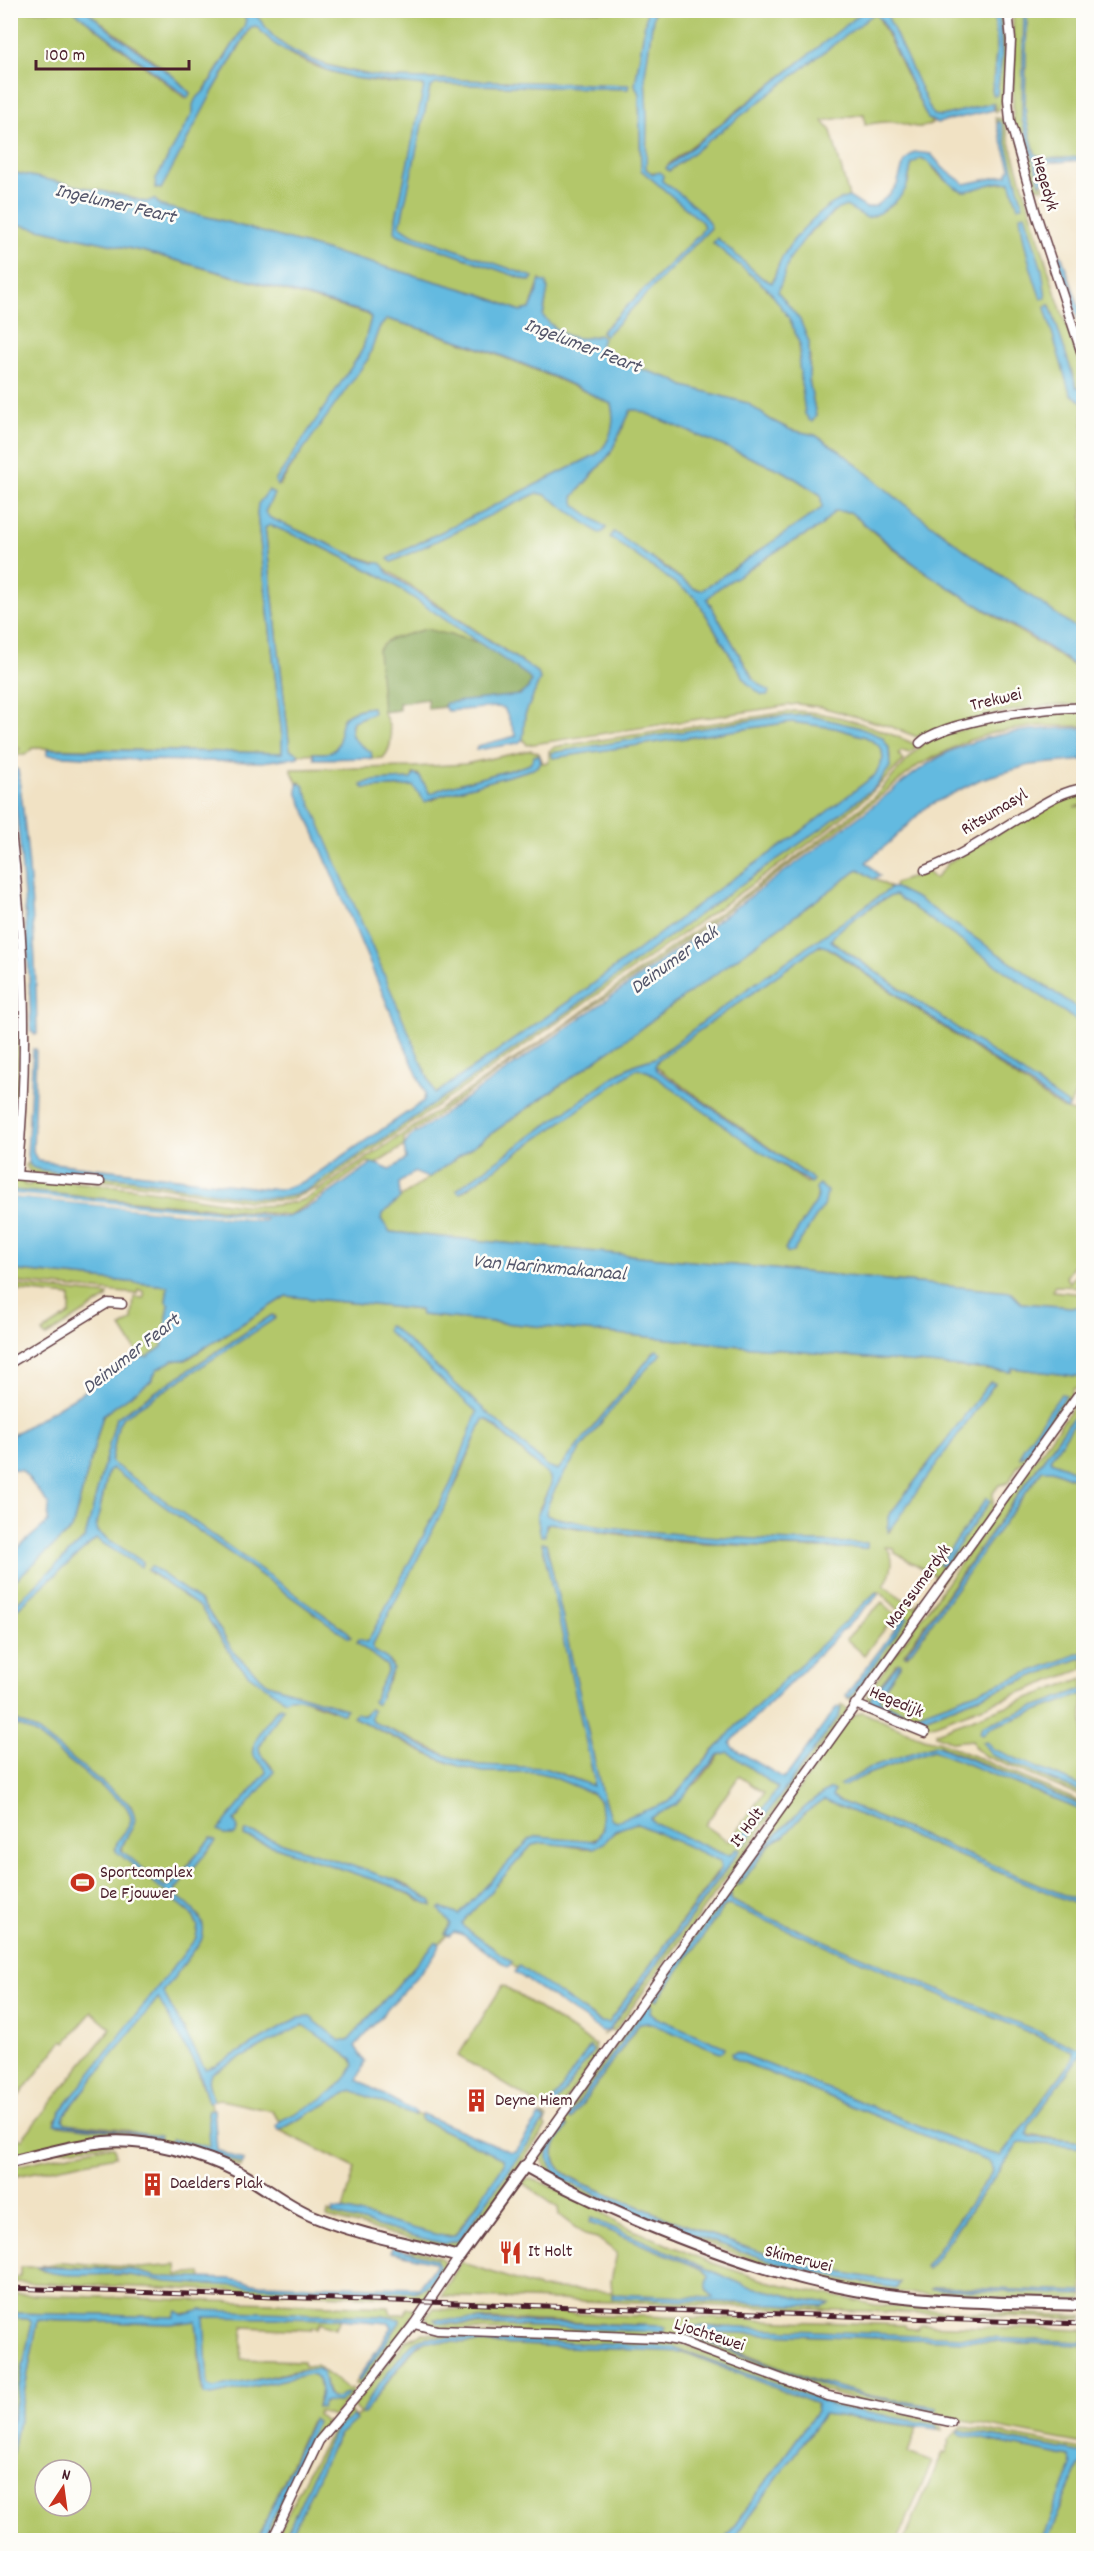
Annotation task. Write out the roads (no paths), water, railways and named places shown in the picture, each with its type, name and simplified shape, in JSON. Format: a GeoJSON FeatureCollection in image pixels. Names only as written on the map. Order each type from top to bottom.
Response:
{"type":"FeatureCollection","features":[{"type":"Feature","properties":{"kind":"street","name":"Hegedyk"},"geometry":{"type":"LineString","coordinates":[[1008,10],[1011,40],[1008,99],[1010,121],[1037,217],[1083,360]]}},
{"type":"Feature","properties":{"kind":"street","name":"Trekwei"},"geometry":{"type":"LineString","coordinates":[[920,743],[934,733],[1021,711],[1083,708]]}},
{"type":"Feature","properties":{"kind":"street","name":"Ritsumasyl"},"geometry":{"type":"LineString","coordinates":[[925,870],[948,860],[1050,800],[1072,790],[1083,788]]}},
{"type":"Feature","properties":{"kind":"street"},"geometry":{"type":"LineString","coordinates":[[10,824],[17,889],[22,991],[22,1101],[14,1175],[100,1182]]}},
{"type":"Feature","properties":{"kind":"street"},"geometry":{"type":"LineString","coordinates":[[10,1363],[108,1303],[122,1304]]}},
{"type":"Feature","properties":{"kind":"street","name":"Marssumerdyk"},"geometry":{"type":"LineString","coordinates":[[790,1799],[855,1704],[1077,1396]]}},
{"type":"Feature","properties":{"kind":"street","name":"Hegedijk"},"geometry":{"type":"LineString","coordinates":[[855,1704],[925,1733]]}},
{"type":"Feature","properties":{"kind":"street","name":"It Holt"},"geometry":{"type":"LineString","coordinates":[[272,2541],[319,2441],[414,2324],[621,2029],[790,1799]]}},
{"type":"Feature","properties":{"kind":"street"},"geometry":{"type":"LineString","coordinates":[[10,2162],[101,2142],[148,2145],[207,2159],[232,2169],[289,2205],[323,2220],[459,2257]]}},
{"type":"Feature","properties":{"kind":"street","name":"Skimerwei"},"geometry":{"type":"LineString","coordinates":[[525,2166],[573,2193],[704,2248],[804,2280],[924,2299],[1083,2305]]}},
{"type":"Feature","properties":{"kind":"street","name":"Ljochtewei"},"geometry":{"type":"LineString","coordinates":[[414,2324],[437,2330],[661,2338],[679,2341],[828,2396],[951,2422]]}},
{"type":"Feature","properties":{"kind":"water"},"geometry":{"type":"Polygon","coordinates":[[[865,10],[886,13],[933,115],[942,116],[993,103],[994,110],[937,123],[928,119],[882,21],[875,13],[669,171],[666,168],[865,10]]]}},
{"type":"Feature","properties":{"kind":"water"},"geometry":{"type":"Polygon","coordinates":[[[74,11],[87,11],[113,33],[173,76],[190,93],[188,98],[74,11]]]}},
{"type":"Feature","properties":{"kind":"water"},"geometry":{"type":"Polygon","coordinates":[[[238,11],[252,11],[276,39],[288,48],[330,66],[361,73],[390,78],[629,85],[628,89],[436,84],[430,88],[400,226],[412,234],[533,277],[530,281],[395,232],[424,86],[354,78],[327,70],[287,52],[273,43],[256,26],[251,27],[248,31],[213,91],[161,189],[155,188],[156,179],[193,112],[195,100],[205,90],[244,27],[246,19],[238,11]]]}},
{"type":"Feature","properties":{"kind":"water"},"geometry":{"type":"Polygon","coordinates":[[[647,11],[654,11],[645,74],[646,169],[653,174],[660,172],[663,175],[662,181],[697,208],[711,228],[605,336],[601,332],[700,234],[704,227],[702,222],[641,170],[639,94],[635,85],[647,11]]]}},
{"type":"Feature","properties":{"kind":"water"},"geometry":{"type":"Polygon","coordinates":[[[994,11],[999,11],[1002,57],[997,95],[994,96],[992,91],[997,46],[994,11]]]}},
{"type":"Feature","properties":{"kind":"water"},"geometry":{"type":"Polygon","coordinates":[[[1024,11],[1027,11],[1026,118],[1035,154],[1046,159],[1083,157],[1083,160],[1042,163],[1039,167],[1044,180],[1040,184],[1022,119],[1024,11]]]}},
{"type":"Feature","properties":{"kind":"water"},"geometry":{"type":"Polygon","coordinates":[[[998,121],[1001,123],[1023,206],[1018,207],[1010,182],[997,182],[963,191],[951,184],[931,164],[921,158],[912,164],[906,188],[889,206],[867,218],[846,206],[833,211],[811,230],[790,258],[778,292],[800,320],[809,342],[809,380],[816,416],[812,422],[805,414],[799,365],[800,345],[789,318],[769,290],[713,243],[717,238],[762,278],[772,283],[783,256],[812,220],[830,205],[849,197],[866,208],[875,206],[897,185],[904,162],[914,152],[931,154],[943,168],[965,184],[1007,175],[1010,168],[997,125],[998,121]]]}},
{"type":"Feature","properties":{"kind":"water","name":"Ingelumer Feart"},"geometry":{"type":"Polygon","coordinates":[[[11,172],[146,202],[154,199],[161,206],[216,219],[480,294],[520,311],[530,309],[539,281],[546,282],[548,289],[543,316],[555,329],[575,338],[599,335],[603,338],[601,352],[616,361],[672,379],[684,386],[747,403],[771,420],[791,430],[815,435],[840,451],[900,501],[965,550],[1083,633],[1083,672],[1035,639],[937,580],[850,512],[835,511],[820,527],[786,545],[717,589],[707,599],[754,680],[769,691],[768,695],[762,695],[747,683],[696,598],[610,537],[614,532],[695,589],[702,590],[822,508],[821,495],[785,472],[638,410],[631,410],[610,454],[573,497],[575,505],[606,528],[603,532],[599,533],[546,495],[537,493],[392,562],[388,559],[597,454],[606,444],[611,431],[613,418],[611,404],[557,378],[501,356],[387,319],[379,328],[368,359],[277,486],[275,481],[363,348],[371,318],[367,313],[146,252],[11,223],[11,172]]]}},
{"type":"Feature","properties":{"kind":"water"},"geometry":{"type":"Polygon","coordinates":[[[1025,214],[1042,270],[1046,298],[1041,299],[1028,257],[1020,215],[1025,214]]]}},
{"type":"Feature","properties":{"kind":"water"},"geometry":{"type":"Polygon","coordinates":[[[1061,254],[1083,318],[1083,333],[1056,255],[1061,254]]]}},
{"type":"Feature","properties":{"kind":"water"},"geometry":{"type":"Polygon","coordinates":[[[1048,304],[1077,388],[1083,390],[1083,402],[1071,394],[1068,387],[1045,308],[1048,304]]]}},
{"type":"Feature","properties":{"kind":"water"},"geometry":{"type":"Polygon","coordinates":[[[269,490],[274,494],[265,512],[270,518],[353,555],[373,563],[381,563],[388,573],[538,673],[540,679],[525,715],[523,739],[518,743],[476,750],[477,746],[516,736],[504,708],[448,711],[444,707],[446,703],[520,695],[528,688],[531,681],[528,676],[381,576],[318,545],[270,525],[265,528],[290,750],[298,753],[298,757],[262,762],[138,760],[47,755],[47,749],[282,753],[257,513],[258,504],[269,490]]]}},
{"type":"Feature","properties":{"kind":"water"},"geometry":{"type":"Polygon","coordinates":[[[372,707],[373,713],[353,721],[351,731],[354,740],[371,752],[372,758],[314,759],[313,753],[328,753],[337,746],[342,721],[347,715],[356,710],[372,707]]]}},
{"type":"Feature","properties":{"kind":"water"},"geometry":{"type":"Polygon","coordinates":[[[808,715],[857,727],[882,737],[889,748],[890,767],[877,785],[825,826],[712,905],[570,1010],[314,1186],[288,1196],[264,1198],[204,1191],[144,1180],[49,1171],[32,1167],[30,1164],[27,1155],[33,1049],[36,1049],[33,1152],[38,1161],[267,1189],[283,1189],[307,1180],[424,1101],[425,1093],[297,792],[297,783],[303,785],[435,1094],[585,990],[720,888],[794,837],[875,775],[883,759],[882,750],[866,737],[835,728],[791,722],[553,758],[551,753],[773,717],[808,715]]]}},
{"type":"Feature","properties":{"kind":"water"},"geometry":{"type":"Polygon","coordinates":[[[1083,728],[1083,760],[1030,765],[981,779],[926,807],[866,862],[880,876],[873,879],[859,869],[636,1032],[428,1178],[414,1172],[399,1183],[400,1198],[382,1215],[381,1219],[390,1232],[1010,1292],[1021,1303],[1083,1308],[1083,1377],[1012,1368],[1011,1372],[421,1315],[420,1310],[286,1296],[185,1360],[173,1360],[157,1369],[151,1381],[103,1415],[72,1529],[11,1584],[10,1555],[48,1522],[49,1505],[22,1470],[11,1469],[11,1436],[140,1357],[147,1357],[162,1347],[169,1305],[166,1301],[168,1286],[11,1270],[11,1197],[264,1221],[266,1219],[11,1194],[11,1190],[287,1217],[314,1204],[371,1164],[390,1170],[406,1159],[404,1146],[410,1137],[689,941],[932,762],[955,749],[1001,734],[1083,728]]]}},
{"type":"Feature","properties":{"kind":"water"},"geometry":{"type":"Polygon","coordinates":[[[539,755],[541,763],[533,769],[441,795],[425,802],[413,786],[364,788],[361,785],[371,781],[411,779],[415,774],[420,777],[430,794],[443,788],[525,766],[530,764],[534,756],[539,755]]]}},
{"type":"Feature","properties":{"kind":"water"},"geometry":{"type":"Polygon","coordinates":[[[14,768],[18,770],[32,901],[37,1034],[35,1035],[31,1031],[25,901],[12,771],[14,768]]]}},
{"type":"Feature","properties":{"kind":"water"},"geometry":{"type":"Polygon","coordinates":[[[891,888],[896,888],[918,899],[1083,1012],[1083,1025],[895,895],[860,915],[840,930],[831,941],[1067,1104],[1069,1107],[1067,1110],[829,948],[820,945],[658,1060],[655,1066],[657,1070],[810,1177],[813,1180],[811,1183],[756,1149],[649,1072],[638,1068],[460,1193],[458,1192],[457,1190],[467,1182],[619,1073],[655,1058],[743,992],[891,888]]]}},
{"type":"Feature","properties":{"kind":"water"},"geometry":{"type":"Polygon","coordinates":[[[819,1184],[827,1191],[825,1203],[793,1252],[788,1253],[785,1249],[816,1202],[818,1196],[816,1189],[819,1184]]]}},
{"type":"Feature","properties":{"kind":"water"},"geometry":{"type":"Polygon","coordinates":[[[272,1315],[276,1318],[122,1418],[118,1426],[111,1462],[348,1632],[351,1637],[349,1638],[111,1468],[108,1472],[96,1527],[97,1532],[143,1562],[141,1567],[96,1539],[11,1614],[11,1608],[85,1538],[116,1418],[272,1315]]]}},
{"type":"Feature","properties":{"kind":"water"},"geometry":{"type":"Polygon","coordinates":[[[388,1326],[393,1328],[547,1466],[558,1470],[656,1350],[662,1353],[614,1407],[577,1455],[551,1498],[546,1514],[548,1516],[634,1530],[757,1539],[867,1543],[867,1548],[788,1547],[708,1542],[550,1523],[546,1524],[545,1536],[541,1536],[537,1516],[551,1484],[550,1477],[488,1420],[483,1419],[449,1499],[373,1644],[373,1650],[387,1659],[393,1668],[375,1704],[373,1701],[388,1670],[387,1666],[357,1643],[359,1639],[366,1642],[369,1639],[451,1483],[477,1412],[386,1330],[388,1326]]]}},
{"type":"Feature","properties":{"kind":"water"},"geometry":{"type":"Polygon","coordinates":[[[990,1382],[995,1383],[888,1532],[888,1517],[990,1382]]]}},
{"type":"Feature","properties":{"kind":"water"},"geometry":{"type":"Polygon","coordinates":[[[1061,1394],[1066,1395],[1024,1456],[1020,1457],[1023,1448],[1061,1394]]]}},
{"type":"Feature","properties":{"kind":"water"},"geometry":{"type":"Polygon","coordinates":[[[1083,1403],[1083,1411],[1050,1459],[1083,1475],[1083,1482],[1052,1470],[1042,1470],[910,1653],[905,1655],[1083,1403]]]}},
{"type":"Feature","properties":{"kind":"water"},"geometry":{"type":"Polygon","coordinates":[[[987,1498],[990,1501],[944,1566],[939,1565],[987,1498]]]}},
{"type":"Feature","properties":{"kind":"water"},"geometry":{"type":"Polygon","coordinates":[[[542,1543],[546,1543],[601,1790],[610,1818],[616,1821],[669,1802],[735,1727],[876,1592],[879,1594],[730,1744],[783,1778],[837,1707],[841,1708],[839,1716],[744,1845],[740,1841],[778,1788],[728,1752],[718,1755],[676,1805],[650,1818],[655,1824],[723,1854],[730,1855],[737,1848],[740,1850],[608,2031],[602,2031],[515,1972],[519,1966],[600,2022],[608,2023],[721,1869],[720,1861],[636,1823],[616,1830],[604,1843],[594,1848],[543,1843],[532,1845],[462,1923],[465,1928],[512,1962],[508,1967],[462,1934],[454,1932],[449,1936],[445,1934],[451,1924],[439,1909],[442,1908],[459,1915],[530,1839],[538,1836],[595,1841],[603,1830],[600,1801],[591,1793],[548,1775],[535,1772],[483,1772],[459,1766],[435,1757],[353,1717],[355,1713],[364,1715],[370,1709],[373,1711],[370,1717],[373,1722],[431,1750],[465,1762],[478,1765],[544,1768],[593,1786],[594,1779],[542,1543]]]}},
{"type":"Feature","properties":{"kind":"water"},"geometry":{"type":"Polygon","coordinates":[[[151,1566],[200,1601],[235,1654],[268,1684],[346,1709],[344,1714],[305,1699],[285,1700],[249,1675],[234,1659],[201,1608],[148,1570],[151,1566]]]}},
{"type":"Feature","properties":{"kind":"water"},"geometry":{"type":"Polygon","coordinates":[[[905,1616],[908,1618],[851,1697],[847,1697],[846,1695],[905,1616]]]}},
{"type":"Feature","properties":{"kind":"water"},"geometry":{"type":"Polygon","coordinates":[[[1083,1652],[1083,1657],[916,1721],[891,1716],[878,1709],[870,1701],[872,1695],[899,1662],[901,1664],[881,1693],[879,1700],[912,1716],[1083,1652]]]}},
{"type":"Feature","properties":{"kind":"water"},"geometry":{"type":"Polygon","coordinates":[[[1083,1689],[1083,1694],[989,1728],[983,1735],[980,1733],[982,1726],[1083,1689]]]}},
{"type":"Feature","properties":{"kind":"water"},"geometry":{"type":"Polygon","coordinates":[[[281,1707],[283,1708],[259,1747],[260,1753],[274,1771],[234,1821],[238,1828],[235,1835],[224,1835],[218,1830],[266,1773],[265,1767],[253,1755],[253,1750],[262,1729],[281,1707]]]}},
{"type":"Feature","properties":{"kind":"water"},"geometry":{"type":"Polygon","coordinates":[[[10,1718],[36,1730],[128,1803],[135,1817],[121,1850],[165,1887],[171,1886],[211,1838],[216,1841],[175,1890],[176,1895],[198,1915],[203,1926],[203,1933],[201,1941],[163,1992],[205,2069],[215,2066],[298,2018],[310,2017],[340,2041],[348,2041],[435,1943],[440,1943],[430,1961],[355,2046],[365,2062],[357,2080],[415,2112],[414,2116],[352,2090],[279,2130],[276,2126],[280,2121],[332,2092],[354,2065],[352,2059],[303,2025],[212,2073],[208,2081],[213,2101],[208,2102],[200,2074],[158,1998],[63,2119],[65,2123],[160,2136],[159,2139],[55,2124],[60,2112],[196,1938],[198,1926],[193,1915],[116,1851],[119,1839],[130,1825],[131,1820],[125,1805],[34,1733],[11,1722],[10,1718]]]}},
{"type":"Feature","properties":{"kind":"water"},"geometry":{"type":"Polygon","coordinates":[[[987,1742],[993,1749],[1083,1787],[1083,1793],[992,1755],[983,1743],[987,1742]]]}},
{"type":"Feature","properties":{"kind":"water"},"geometry":{"type":"Polygon","coordinates":[[[935,1745],[1083,1806],[1083,1811],[933,1750],[868,1774],[842,1787],[839,1785],[876,1765],[935,1745]]]}},
{"type":"Feature","properties":{"kind":"water"},"geometry":{"type":"Polygon","coordinates":[[[831,1789],[834,1791],[832,1797],[839,1801],[1083,1903],[1083,1907],[824,1800],[806,1812],[784,1836],[770,1844],[741,1884],[736,1886],[764,1847],[807,1806],[831,1789]]]}},
{"type":"Feature","properties":{"kind":"water"},"geometry":{"type":"Polygon","coordinates":[[[246,1831],[395,1880],[432,1901],[432,1906],[395,1887],[246,1837],[244,1836],[246,1831]]]}},
{"type":"Feature","properties":{"kind":"water"},"geometry":{"type":"Polygon","coordinates":[[[731,1893],[731,1900],[744,1907],[1077,2048],[1083,2046],[1083,2051],[1029,2126],[1027,2134],[1031,2137],[1083,2142],[1083,2148],[1023,2142],[1018,2144],[928,2269],[925,2267],[993,2171],[990,2162],[738,2060],[733,2057],[732,2053],[737,2052],[982,2151],[1001,2156],[1073,2059],[1073,2051],[729,1905],[725,1906],[657,2000],[654,1999],[694,1940],[731,1893]]]}},
{"type":"Feature","properties":{"kind":"water"},"geometry":{"type":"Polygon","coordinates":[[[648,2004],[652,2006],[650,2013],[655,2017],[725,2047],[723,2051],[720,2052],[647,2022],[640,2023],[571,2120],[568,2118],[648,2004]]]}},
{"type":"Feature","properties":{"kind":"water"},"geometry":{"type":"Polygon","coordinates":[[[590,2046],[593,2051],[553,2108],[548,2108],[590,2046]]]}},
{"type":"Feature","properties":{"kind":"water"},"geometry":{"type":"Polygon","coordinates":[[[214,2109],[217,2150],[243,2160],[242,2164],[217,2154],[170,2142],[171,2139],[210,2147],[208,2110],[214,2109]]]}},
{"type":"Feature","properties":{"kind":"water"},"geometry":{"type":"Polygon","coordinates":[[[422,2114],[511,2152],[515,2151],[540,2116],[545,2120],[459,2240],[444,2244],[332,2214],[333,2209],[343,2210],[447,2237],[454,2236],[458,2232],[504,2164],[503,2159],[420,2119],[422,2114]]]}},
{"type":"Feature","properties":{"kind":"water"},"geometry":{"type":"Polygon","coordinates":[[[563,2124],[568,2127],[555,2149],[554,2159],[560,2169],[583,2184],[686,2226],[755,2250],[825,2269],[900,2282],[896,2288],[852,2281],[769,2260],[689,2233],[568,2182],[552,2169],[548,2155],[552,2140],[563,2124]]]}},
{"type":"Feature","properties":{"kind":"water"},"geometry":{"type":"Polygon","coordinates":[[[591,2218],[744,2285],[802,2299],[830,2303],[823,2306],[612,2298],[612,2294],[713,2298],[707,2287],[709,2275],[702,2269],[590,2223],[591,2218]]]}},
{"type":"Feature","properties":{"kind":"water"},"geometry":{"type":"Polygon","coordinates":[[[392,2247],[436,2259],[439,2267],[427,2286],[413,2292],[406,2292],[227,2286],[168,2282],[119,2274],[54,2273],[38,2267],[132,2270],[158,2277],[230,2279],[260,2284],[418,2288],[435,2266],[434,2262],[391,2252],[392,2247]]]}},
{"type":"Feature","properties":{"kind":"water"},"geometry":{"type":"Polygon","coordinates":[[[933,2287],[1083,2292],[1083,2295],[931,2289],[933,2287]]]}},
{"type":"Feature","properties":{"kind":"water"},"geometry":{"type":"Polygon","coordinates":[[[201,2310],[382,2316],[400,2319],[400,2322],[359,2382],[357,2380],[392,2327],[389,2323],[340,2319],[204,2317],[208,2386],[214,2388],[316,2368],[323,2372],[327,2393],[331,2398],[337,2399],[346,2393],[349,2394],[339,2403],[324,2402],[321,2408],[317,2407],[320,2394],[319,2382],[314,2375],[309,2374],[212,2396],[204,2395],[196,2321],[170,2324],[38,2320],[11,2462],[11,2426],[32,2322],[28,2319],[11,2318],[11,2313],[174,2317],[177,2311],[184,2315],[201,2310]]]}},
{"type":"Feature","properties":{"kind":"water"},"geometry":{"type":"Polygon","coordinates":[[[434,2319],[662,2326],[665,2328],[663,2332],[438,2323],[434,2319]]]}},
{"type":"Feature","properties":{"kind":"water"},"geometry":{"type":"Polygon","coordinates":[[[695,2326],[1083,2342],[1084,2345],[708,2332],[697,2334],[701,2338],[815,2381],[871,2396],[936,2407],[936,2410],[834,2390],[685,2334],[687,2328],[695,2326]]]}},
{"type":"Feature","properties":{"kind":"water"},"geometry":{"type":"Polygon","coordinates":[[[432,2337],[674,2347],[841,2408],[936,2425],[938,2429],[824,2414],[732,2540],[724,2540],[817,2411],[816,2404],[684,2352],[427,2341],[419,2343],[409,2353],[364,2413],[361,2413],[376,2388],[409,2347],[418,2340],[432,2337]]]}},
{"type":"Feature","properties":{"kind":"water"},"geometry":{"type":"Polygon","coordinates":[[[353,2416],[356,2420],[339,2435],[331,2448],[289,2540],[284,2540],[324,2450],[338,2427],[353,2416]]]}},
{"type":"Feature","properties":{"kind":"water"},"geometry":{"type":"Polygon","coordinates":[[[312,2419],[316,2422],[263,2540],[257,2540],[312,2419]]]}},
{"type":"Feature","properties":{"kind":"water"},"geometry":{"type":"Polygon","coordinates":[[[958,2430],[1083,2453],[1083,2462],[1079,2466],[1047,2540],[1041,2540],[1072,2466],[1070,2457],[958,2434],[958,2430]]]}},
{"type":"Feature","properties":{"kind":"railway"},"geometry":{"type":"LineString","coordinates":[[10,2288],[1084,2324]]}},
{"type":"Feature","properties":{"kind":"place","name":"Sportcomplex De Fjouwer"},"geometry":{"type":"Point","coordinates":[82,1883]}},
{"type":"Feature","properties":{"kind":"place","name":"Deyne Hiem"},"geometry":{"type":"Point","coordinates":[477,2101]}},
{"type":"Feature","properties":{"kind":"place","name":"Daelders Plak"},"geometry":{"type":"Point","coordinates":[152,2184]}},
{"type":"Feature","properties":{"kind":"place","name":"It Holt"},"geometry":{"type":"Point","coordinates":[510,2252]}},
{"type":"Feature","properties":{"kind":"water label","name":"Deinumer Rak"},"geometry":{"type":"Point","coordinates":[675,961]}},
{"type":"Feature","properties":{"kind":"water label","name":"Van Harinxmakanaal"},"geometry":{"type":"Point","coordinates":[549,1269]}},
{"type":"Feature","properties":{"kind":"water label","name":"Deinumer Feart"},"geometry":{"type":"Point","coordinates":[132,1355]}}]}
